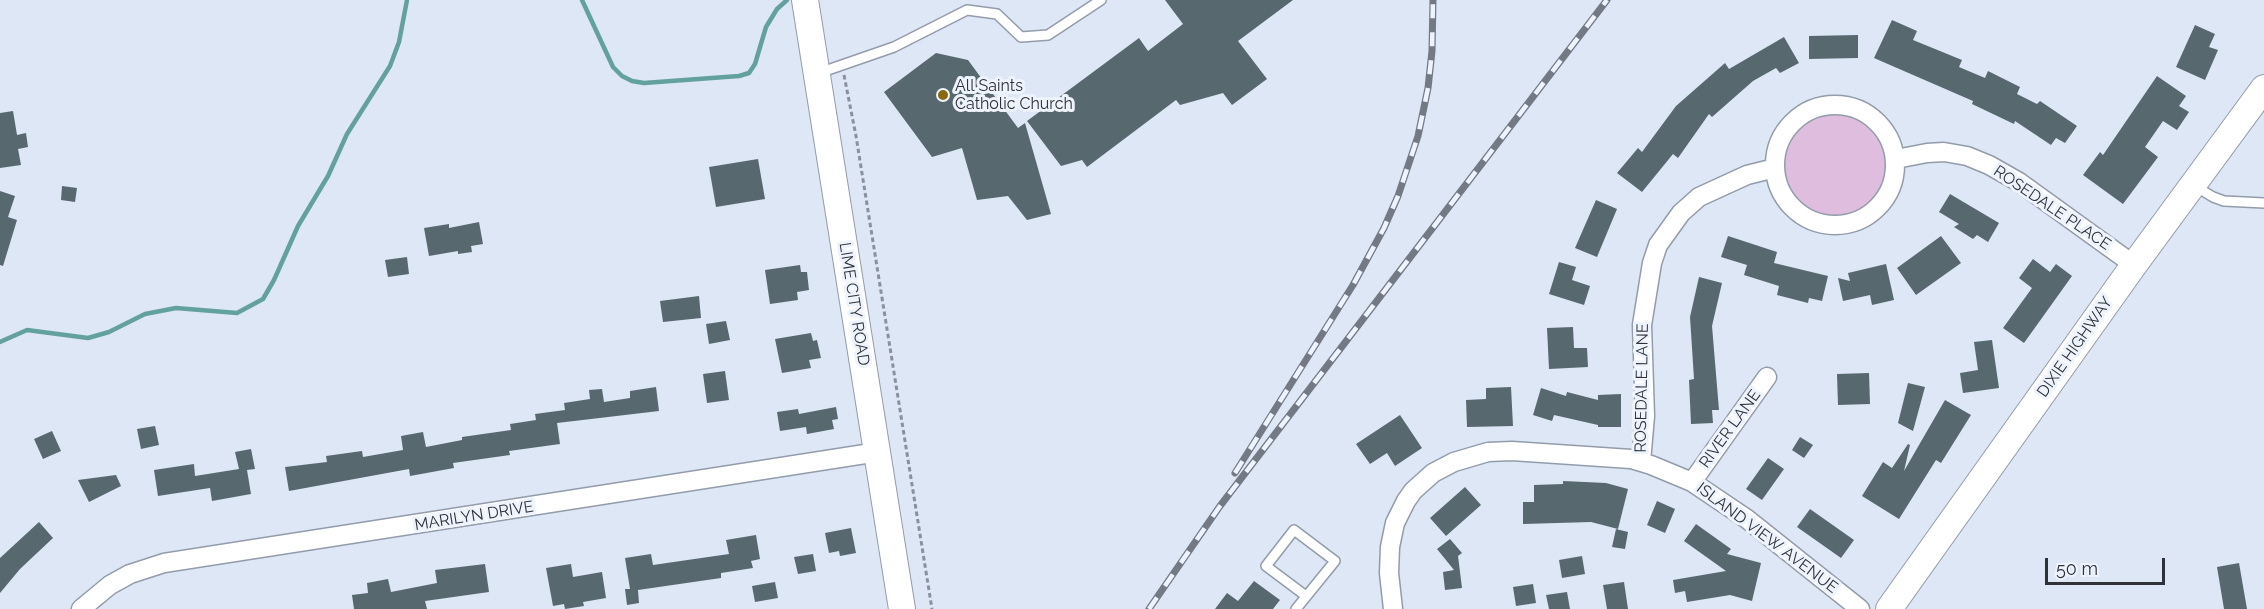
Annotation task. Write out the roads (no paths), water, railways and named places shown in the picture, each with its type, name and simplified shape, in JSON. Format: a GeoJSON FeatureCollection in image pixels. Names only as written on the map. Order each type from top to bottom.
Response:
{"type":"FeatureCollection","features":[{"type":"Feature","properties":{"kind":"main road","name":"LIME CITY ROAD"},"geometry":{"type":"LineString","coordinates":[[805,3],[902,609]]}},
{"type":"Feature","properties":{"kind":"main road","name":"DIXIE HIGHWAY"},"geometry":{"type":"LineString","coordinates":[[1889,609],[2264,87]]}},
{"type":"Feature","properties":{"kind":"street"},"geometry":{"type":"LineString","coordinates":[[1833,105],[1845,105],[1868,114],[1886,132],[1896,159],[1888,194],[1881,204],[1873,212],[1853,222],[1840,225],[1823,223],[1797,211],[1783,194],[1775,168],[1777,150],[1789,127],[1809,111],[1833,105]]}},
{"type":"Feature","properties":{"kind":"street","name":"ROSEDALE PLACE"},"geometry":{"type":"LineString","coordinates":[[1896,159],[1944,152],[1967,156],[1989,165],[2019,182],[2134,265]]}},
{"type":"Feature","properties":{"kind":"street","name":"ROSEDALE LANE"},"geometry":{"type":"LineString","coordinates":[[1641,462],[1645,416],[1642,325],[1652,263],[1658,244],[1681,213],[1699,198],[1748,175],[1775,168]]}},
{"type":"Feature","properties":{"kind":"street","name":"RIVER LANE"},"geometry":{"type":"LineString","coordinates":[[1692,482],[1767,377]]}},
{"type":"Feature","properties":{"kind":"street","name":"MARILYN DRIVE"},"geometry":{"type":"LineString","coordinates":[[81,609],[110,585],[130,574],[176,561],[878,452]]}},
{"type":"Feature","properties":{"kind":"street","name":"ISLAND VIEW AVENUE"},"geometry":{"type":"LineString","coordinates":[[1393,609],[1389,573],[1390,547],[1395,523],[1413,491],[1433,473],[1465,457],[1500,452],[1548,452],[1641,462],[1692,482],[1747,519],[1860,609]]}},
{"type":"Feature","properties":{"kind":"lane"},"geometry":{"type":"LineString","coordinates":[[816,74],[894,47],[967,10],[997,14],[1021,37],[1048,34],[1101,0]]}},
{"type":"Feature","properties":{"kind":"lane"},"geometry":{"type":"LineString","coordinates":[[2193,184],[2224,201],[2264,203]]}},
{"type":"Feature","properties":{"kind":"lane"},"geometry":{"type":"LineString","coordinates":[[1296,609],[1335,561],[1294,530],[1266,566],[1306,596]]}},
{"type":"Feature","properties":{"kind":"waterway"},"geometry":{"type":"LineString","coordinates":[[0,342],[27,330],[88,338],[109,332],[145,314],[176,308],[237,313],[263,299],[298,226],[328,176],[347,134],[390,66],[399,42],[407,0]]}},
{"type":"Feature","properties":{"kind":"waterway"},"geometry":{"type":"LineString","coordinates":[[582,0],[613,67],[622,76],[644,83],[739,76],[749,73],[755,64],[766,27],[777,9],[787,0]]}},
{"type":"Feature","properties":{"kind":"railway"},"geometry":{"type":"LineString","coordinates":[[1235,473],[1353,285],[1384,228],[1398,196],[1418,136],[1428,88],[1432,51],[1433,0]]}},
{"type":"Feature","properties":{"kind":"railway"},"geometry":{"type":"LineString","coordinates":[[1149,609],[1220,506],[1607,0]]}},
{"type":"Feature","properties":{"kind":"place","name":"All Saints Catholic Church"},"geometry":{"type":"Point","coordinates":[943,95]}}]}
